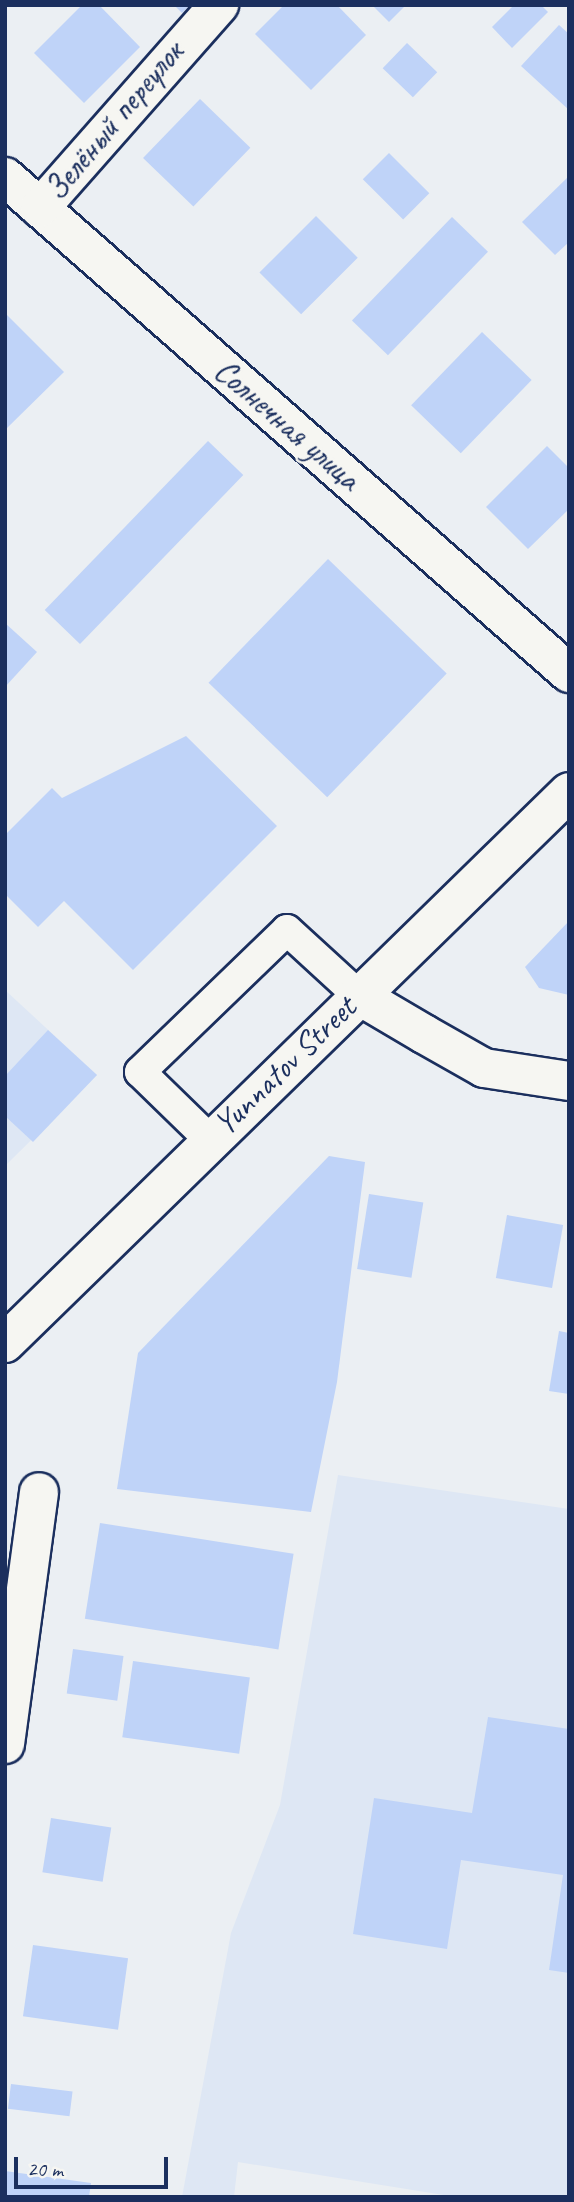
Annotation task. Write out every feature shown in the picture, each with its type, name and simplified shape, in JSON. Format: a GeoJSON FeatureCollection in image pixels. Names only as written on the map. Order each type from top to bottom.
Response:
{"type":"FeatureCollection","features":[{"type":"Feature","properties":{"kind":"street","name":"Зелёный переулок"},"geometry":{"type":"LineString","coordinates":[[40,208],[219,5]]}},
{"type":"Feature","properties":{"kind":"street","name":"Солнечная улица"},"geometry":{"type":"LineString","coordinates":[[5,177],[569,673]]}},
{"type":"Feature","properties":{"kind":"street","name":"Yunnatov Street"},"geometry":{"type":"LineString","coordinates":[[5,1343],[209,1139],[569,792]]}},
{"type":"Feature","properties":{"kind":"street"},"geometry":{"type":"LineString","coordinates":[[358,995],[484,1068],[569,1081]]}},
{"type":"Feature","properties":{"kind":"street"},"geometry":{"type":"LineString","coordinates":[[5,1744],[23,1573],[39,1492]]}},
{"type":"Feature","properties":{"kind":"lane"},"geometry":{"type":"LineString","coordinates":[[209,1139],[141,1072],[287,930],[358,995]]}},
{"type":"Feature","properties":{"kind":"shaded area"},"geometry":{"type":"Polygon","coordinates":[[[5,990],[97,1075],[5,1166],[5,990]]]}},
{"type":"Feature","properties":{"kind":"shaded area"},"geometry":{"type":"Polygon","coordinates":[[[338,1475],[569,1509],[569,2197],[456,2197],[238,2162],[234,2197],[182,2197],[231,1933],[280,1805],[338,1475]]]}},
{"type":"Feature","properties":{"kind":"building"},"geometry":{"type":"Polygon","coordinates":[[[82,5],[99,5],[140,47],[84,103],[34,53],[82,5]]]}},
{"type":"Feature","properties":{"kind":"building"},"geometry":{"type":"Polygon","coordinates":[[[174,5],[190,5],[182,13],[174,5]]]}},
{"type":"Feature","properties":{"kind":"building"},"geometry":{"type":"Polygon","coordinates":[[[284,5],[337,5],[366,35],[311,90],[255,34],[284,5]]]}},
{"type":"Feature","properties":{"kind":"building"},"geometry":{"type":"Polygon","coordinates":[[[372,5],[406,5],[389,22],[372,5]]]}},
{"type":"Feature","properties":{"kind":"building"},"geometry":{"type":"Polygon","coordinates":[[[514,5],[541,5],[548,12],[512,48],[492,27],[514,5]]]}},
{"type":"Feature","properties":{"kind":"building"},"geometry":{"type":"Polygon","coordinates":[[[559,25],[569,34],[569,110],[521,66],[559,25]]]}},
{"type":"Feature","properties":{"kind":"building"},"geometry":{"type":"Polygon","coordinates":[[[407,43],[437,72],[413,97],[383,68],[407,43]]]}},
{"type":"Feature","properties":{"kind":"building"},"geometry":{"type":"Polygon","coordinates":[[[200,99],[250,148],[193,207],[143,158],[200,99]]]}},
{"type":"Feature","properties":{"kind":"building"},"geometry":{"type":"Polygon","coordinates":[[[389,153],[429,193],[403,219],[363,179],[389,153]]]}},
{"type":"Feature","properties":{"kind":"building"},"geometry":{"type":"Polygon","coordinates":[[[569,176],[569,242],[555,255],[522,222],[569,176]]]}},
{"type":"Feature","properties":{"kind":"building"},"geometry":{"type":"Polygon","coordinates":[[[316,216],[358,258],[301,314],[259,273],[316,216]]]}},
{"type":"Feature","properties":{"kind":"building"},"geometry":{"type":"Polygon","coordinates":[[[452,217],[488,252],[388,355],[352,321],[452,217]]]}},
{"type":"Feature","properties":{"kind":"building"},"geometry":{"type":"Polygon","coordinates":[[[5,313],[64,372],[5,430],[5,313]]]}},
{"type":"Feature","properties":{"kind":"building"},"geometry":{"type":"Polygon","coordinates":[[[482,332],[532,380],[461,453],[411,405],[482,332]]]}},
{"type":"Feature","properties":{"kind":"building"},"geometry":{"type":"Polygon","coordinates":[[[208,441],[243,475],[80,644],[45,610],[208,441]]]}},
{"type":"Feature","properties":{"kind":"building"},"geometry":{"type":"Polygon","coordinates":[[[547,446],[569,468],[569,509],[528,549],[486,507],[547,446]]]}},
{"type":"Feature","properties":{"kind":"building"},"geometry":{"type":"Polygon","coordinates":[[[328,559],[447,674],[327,797],[209,683],[328,559]]]}},
{"type":"Feature","properties":{"kind":"building"},"geometry":{"type":"Polygon","coordinates":[[[5,623],[37,652],[5,687],[5,623]]]}},
{"type":"Feature","properties":{"kind":"building"},"geometry":{"type":"Polygon","coordinates":[[[186,736],[277,826],[133,970],[64,901],[38,927],[5,894],[5,835],[52,788],[62,798],[186,736]]]}},
{"type":"Feature","properties":{"kind":"building"},"geometry":{"type":"Polygon","coordinates":[[[569,921],[569,995],[539,988],[525,967],[569,921]]]}},
{"type":"Feature","properties":{"kind":"building"},"geometry":{"type":"Polygon","coordinates":[[[48,1030],[97,1075],[33,1142],[5,1116],[5,1076],[48,1030]]]}},
{"type":"Feature","properties":{"kind":"building"},"geometry":{"type":"Polygon","coordinates":[[[329,1156],[365,1162],[337,1382],[311,1512],[117,1489],[138,1353],[329,1156]]]}},
{"type":"Feature","properties":{"kind":"building"},"geometry":{"type":"Polygon","coordinates":[[[369,1194],[423,1203],[411,1278],[357,1269],[369,1194]]]}},
{"type":"Feature","properties":{"kind":"building"},"geometry":{"type":"Polygon","coordinates":[[[507,1215],[563,1225],[552,1288],[496,1278],[507,1215]]]}},
{"type":"Feature","properties":{"kind":"building"},"geometry":{"type":"Polygon","coordinates":[[[559,1331],[569,1333],[569,1394],[549,1391],[559,1331]]]}},
{"type":"Feature","properties":{"kind":"building"},"geometry":{"type":"Polygon","coordinates":[[[100,1523],[294,1554],[278,1649],[85,1619],[100,1523]]]}},
{"type":"Feature","properties":{"kind":"building"},"geometry":{"type":"Polygon","coordinates":[[[73,1649],[124,1656],[117,1701],[67,1694],[73,1649]]]}},
{"type":"Feature","properties":{"kind":"building"},"geometry":{"type":"Polygon","coordinates":[[[133,1661],[250,1677],[239,1754],[122,1737],[133,1661]]]}},
{"type":"Feature","properties":{"kind":"building"},"geometry":{"type":"Polygon","coordinates":[[[488,1717],[569,1729],[569,1973],[549,1970],[563,1875],[461,1860],[447,1949],[353,1934],[374,1798],[472,1813],[488,1717]]]}},
{"type":"Feature","properties":{"kind":"building"},"geometry":{"type":"Polygon","coordinates":[[[51,1818],[111,1828],[103,1882],[42,1872],[51,1818]]]}},
{"type":"Feature","properties":{"kind":"building"},"geometry":{"type":"Polygon","coordinates":[[[33,1945],[128,1958],[118,2030],[23,2016],[33,1945]]]}},
{"type":"Feature","properties":{"kind":"building"},"geometry":{"type":"Polygon","coordinates":[[[11,2084],[73,2092],[69,2116],[8,2109],[11,2084]]]}},
{"type":"Feature","properties":{"kind":"building"},"geometry":{"type":"Polygon","coordinates":[[[5,2171],[91,2183],[89,2197],[5,2197],[5,2171]]]}}]}
